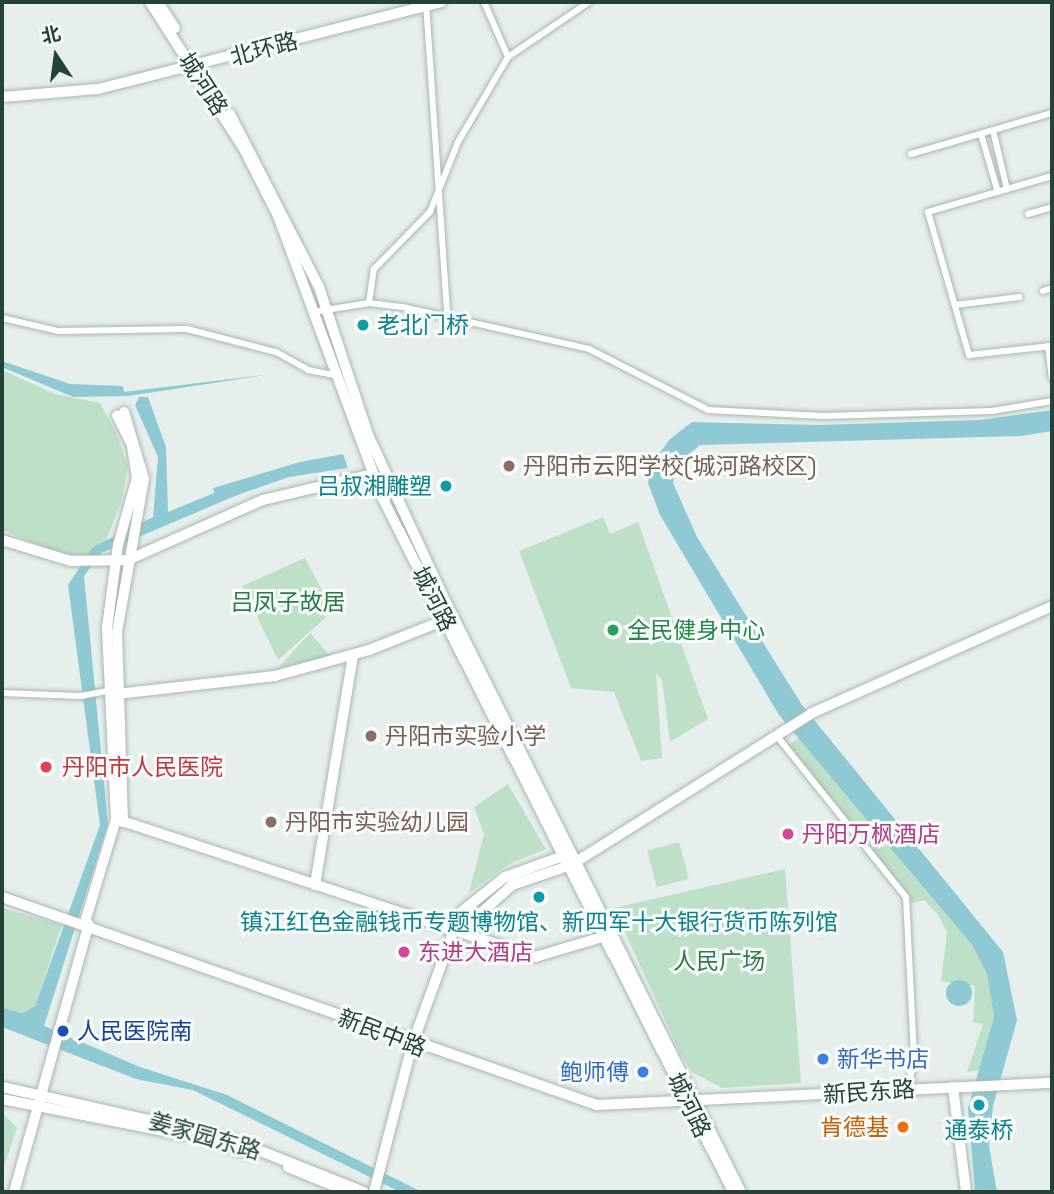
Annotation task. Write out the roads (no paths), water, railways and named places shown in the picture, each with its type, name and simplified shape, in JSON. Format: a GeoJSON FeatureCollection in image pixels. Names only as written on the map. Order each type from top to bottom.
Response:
{"type":"FeatureCollection","features":[{"type":"Feature","properties":{"kind":"street","name":"城河路"},"geometry":{"type":"LineString","coordinates":[[150,2],[195,66]]}},
{"type":"Feature","properties":{"kind":"street","name":"城河路"},"geometry":{"type":"LineString","coordinates":[[158,2],[244,149],[323,310],[388,481],[575,863],[699,1103],[741,1192]]}},
{"type":"Feature","properties":{"kind":"street","name":"北环路"},"geometry":{"type":"LineString","coordinates":[[2,97],[98,89],[441,2]]}},
{"type":"Feature","properties":{"kind":"street"},"geometry":{"type":"LineString","coordinates":[[484,2],[508,57]]}},
{"type":"Feature","properties":{"kind":"street"},"geometry":{"type":"LineString","coordinates":[[369,303],[374,270],[430,212],[458,142],[508,57],[589,2]]}},
{"type":"Feature","properties":{"kind":"street"},"geometry":{"type":"LineString","coordinates":[[426,4],[447,315]]}},
{"type":"Feature","properties":{"kind":"street"},"geometry":{"type":"LineString","coordinates":[[911,154],[1052,113]]}},
{"type":"Feature","properties":{"kind":"street"},"geometry":{"type":"LineString","coordinates":[[993,131],[1007,189]]}},
{"type":"Feature","properties":{"kind":"street"},"geometry":{"type":"LineString","coordinates":[[981,134],[998,192]]}},
{"type":"Feature","properties":{"kind":"street"},"geometry":{"type":"LineString","coordinates":[[1052,176],[928,212],[969,355],[1050,346],[1052,378]]}},
{"type":"Feature","properties":{"kind":"street"},"geometry":{"type":"LineString","coordinates":[[1028,214],[1052,207]]}},
{"type":"Feature","properties":{"kind":"street"},"geometry":{"type":"LineString","coordinates":[[1043,291],[1052,288]]}},
{"type":"Feature","properties":{"kind":"street"},"geometry":{"type":"LineString","coordinates":[[955,305],[1020,297]]}},
{"type":"Feature","properties":{"kind":"street"},"geometry":{"type":"LineString","coordinates":[[323,310],[369,303],[447,315],[589,349],[708,410],[824,416],[992,411],[1052,401]]}},
{"type":"Feature","properties":{"kind":"street","name":"城河路"},"geometry":{"type":"LineString","coordinates":[[323,310],[340,376],[373,474],[566,855],[575,863],[606,936],[733,1192]]}},
{"type":"Feature","properties":{"kind":"street"},"geometry":{"type":"LineString","coordinates":[[2,318],[58,331],[187,329],[276,352],[316,373],[340,376]]}},
{"type":"Feature","properties":{"kind":"street"},"geometry":{"type":"LineString","coordinates":[[14,1192],[85,923],[119,820],[111,692],[107,628],[118,548],[136,494],[136,461],[121,414],[145,479],[128,560],[111,692]]}},
{"type":"Feature","properties":{"kind":"street"},"geometry":{"type":"LineString","coordinates":[[2,540],[75,562],[101,564],[128,560],[263,500],[373,474]]}},
{"type":"Feature","properties":{"kind":"street"},"geometry":{"type":"LineString","coordinates":[[457,929],[512,885],[575,863],[812,713],[1052,606]]}},
{"type":"Feature","properties":{"kind":"street"},"geometry":{"type":"LineString","coordinates":[[2,693],[81,696],[275,676],[353,656],[445,620]]}},
{"type":"Feature","properties":{"kind":"street"},"geometry":{"type":"LineString","coordinates":[[315,885],[353,656]]}},
{"type":"Feature","properties":{"kind":"street"},"geometry":{"type":"LineString","coordinates":[[776,735],[906,897],[914,1053],[909,1090]]}},
{"type":"Feature","properties":{"kind":"street"},"geometry":{"type":"LineString","coordinates":[[119,820],[457,929],[535,957],[606,936]]}},
{"type":"Feature","properties":{"kind":"street"},"geometry":{"type":"LineString","coordinates":[[374,1189],[412,1045],[457,929],[471,901],[505,877],[566,855]]}},
{"type":"Feature","properties":{"kind":"street","name":"新民中路"},"geometry":{"type":"LineString","coordinates":[[2,897],[85,923],[412,1045],[597,1105],[687,1103]]}},
{"type":"Feature","properties":{"kind":"street","name":"新民东路"},"geometry":{"type":"LineString","coordinates":[[687,1103],[1052,1083]]}},
{"type":"Feature","properties":{"kind":"street"},"geometry":{"type":"LineString","coordinates":[[2,1087],[38,1102]]}},
{"type":"Feature","properties":{"kind":"street"},"geometry":{"type":"LineString","coordinates":[[958,1087],[966,1192]]}},
{"type":"Feature","properties":{"kind":"street"},"geometry":{"type":"LineString","coordinates":[[2,1099],[38,1102]]}},
{"type":"Feature","properties":{"kind":"street","name":"姜家园东路"},"geometry":{"type":"LineString","coordinates":[[38,1102],[209,1140],[349,1192]]}},
{"type":"Feature","properties":{"kind":"street","name":"姜家园东路"},"geometry":{"type":"LineString","coordinates":[[38,1102],[228,1138],[364,1192]]}},
{"type":"Feature","properties":{"kind":"water"},"geometry":{"type":"Polygon","coordinates":[[[2,361],[70,384],[123,386],[124,392],[265,375],[128,396],[73,397],[2,367],[2,361]]]}},
{"type":"Feature","properties":{"kind":"water"},"geometry":{"type":"Polygon","coordinates":[[[139,397],[148,397],[166,447],[168,512],[214,493],[213,488],[300,462],[343,454],[348,468],[289,477],[235,496],[101,553],[84,576],[108,824],[44,1026],[140,1067],[227,1095],[422,1192],[400,1192],[193,1090],[136,1079],[2,1027],[2,1008],[22,1013],[35,1006],[100,825],[68,585],[93,547],[153,517],[158,457],[135,405],[139,397]]]}},
{"type":"Feature","properties":{"kind":"water"},"geometry":{"type":"Polygon","coordinates":[[[1052,410],[1052,431],[1021,436],[700,445],[677,464],[673,483],[697,537],[802,705],[1003,952],[1017,1020],[993,1106],[989,1146],[997,1192],[975,1192],[968,1108],[994,1017],[987,974],[972,945],[779,715],[660,515],[648,483],[651,465],[670,439],[692,422],[819,425],[980,420],[1052,410]]]}},
{"type":"Feature","properties":{"kind":"water"},"geometry":{"type":"Polygon","coordinates":[[[959,980],[968,984],[972,993],[968,1002],[959,1006],[950,1002],[946,993],[950,984],[959,980]]]}},
{"type":"Feature","properties":{"kind":"place","name":"老北门桥"},"geometry":{"type":"Point","coordinates":[363,325]}},
{"type":"Feature","properties":{"kind":"place","name":"丹阳市云阳学校(城河路校区)"},"geometry":{"type":"Point","coordinates":[509,466]}},
{"type":"Feature","properties":{"kind":"place","name":"吕叔湘雕塑"},"geometry":{"type":"Point","coordinates":[446,486]}},
{"type":"Feature","properties":{"kind":"place","name":"全民健身中心"},"geometry":{"type":"Point","coordinates":[613,630]}},
{"type":"Feature","properties":{"kind":"place","name":"丹阳市实验小学"},"geometry":{"type":"Point","coordinates":[371,736]}},
{"type":"Feature","properties":{"kind":"place","name":"丹阳市人民医院"},"geometry":{"type":"Point","coordinates":[46,767]}},
{"type":"Feature","properties":{"kind":"place","name":"丹阳市实验幼儿园"},"geometry":{"type":"Point","coordinates":[271,822]}},
{"type":"Feature","properties":{"kind":"place","name":"丹阳万枫酒店"},"geometry":{"type":"Point","coordinates":[788,834]}},
{"type":"Feature","properties":{"kind":"place","name":"镇江红色金融钱币专题博物馆、新四军十大银行货币陈列馆"},"geometry":{"type":"Point","coordinates":[539,897]}},
{"type":"Feature","properties":{"kind":"place","name":"东进大酒店"},"geometry":{"type":"Point","coordinates":[404,952]}},
{"type":"Feature","properties":{"kind":"place","name":"人民医院南"},"geometry":{"type":"Point","coordinates":[63,1031]}},
{"type":"Feature","properties":{"kind":"place","name":"新华书店"},"geometry":{"type":"Point","coordinates":[823,1059]}},
{"type":"Feature","properties":{"kind":"place","name":"鲍师傅"},"geometry":{"type":"Point","coordinates":[643,1072]}},
{"type":"Feature","properties":{"kind":"place","name":"通泰桥"},"geometry":{"type":"Point","coordinates":[979,1105]}},
{"type":"Feature","properties":{"kind":"place","name":"肯德基"},"geometry":{"type":"Point","coordinates":[903,1127]}},
{"type":"Feature","properties":{"kind":"park label","name":"吕凤子故居"},"geometry":{"type":"Point","coordinates":[288,602]}},
{"type":"Feature","properties":{"kind":"park label","name":"人民广场"},"geometry":{"type":"Point","coordinates":[719,961]}}]}
